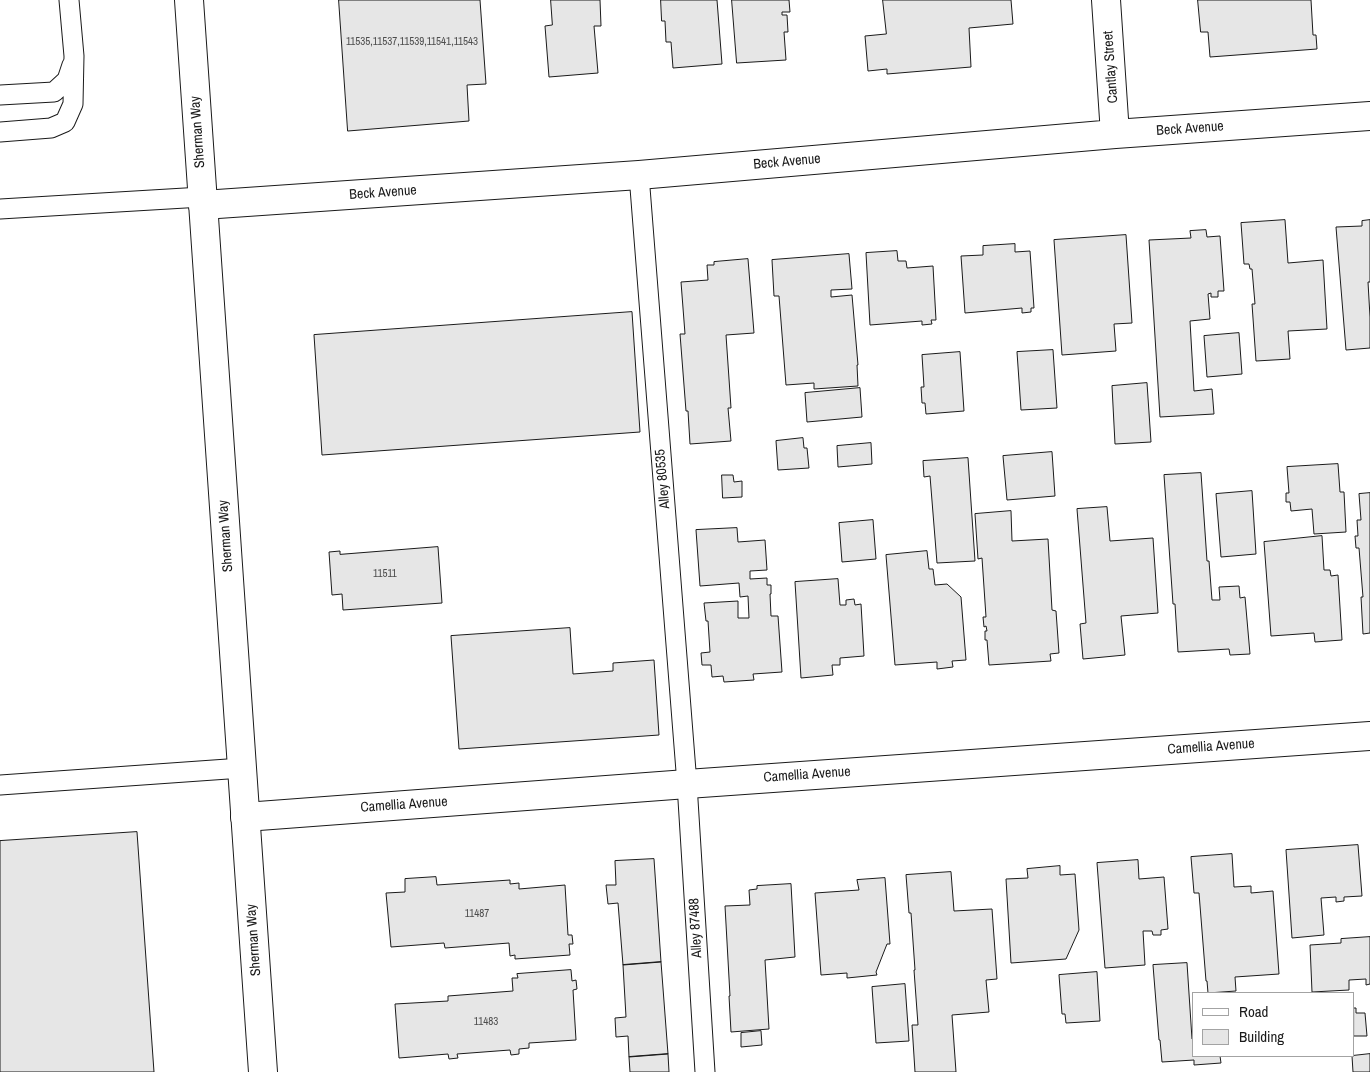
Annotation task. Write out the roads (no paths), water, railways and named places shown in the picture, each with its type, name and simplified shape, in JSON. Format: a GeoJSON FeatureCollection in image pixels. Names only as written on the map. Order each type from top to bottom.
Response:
{"type":"FeatureCollection","features":[{"type":"Feature","properties":{"kind":"street","name":"Sherman Way"},"geometry":{"type":"LineString","coordinates":[[189,0],[263,1072]]}},
{"type":"Feature","properties":{"kind":"street","name":"Cantlay Street"},"geometry":{"type":"LineString","coordinates":[[1106,0],[1115,134]]}},
{"type":"Feature","properties":{"kind":"street","name":"Beck Avenue"},"geometry":{"type":"LineString","coordinates":[[203,201],[638,175],[1115,134],[1370,116]]}},
{"type":"Feature","properties":{"kind":"street","name":"Camellia Avenue"},"geometry":{"type":"LineString","coordinates":[[245,817],[1370,736]]}},
{"type":"Feature","properties":{"kind":"lane"},"geometry":{"type":"LineString","coordinates":[[0,132],[51,128],[65,122],[73,104],[74,56],[69,0]]}},
{"type":"Feature","properties":{"kind":"lane"},"geometry":{"type":"LineString","coordinates":[[0,95],[54,92],[67,80],[74,56]]}},
{"type":"Feature","properties":{"kind":"lane","name":"Alley 80535"},"geometry":{"type":"LineString","coordinates":[[638,175],[687,784]]}},
{"type":"Feature","properties":{"kind":"lane"},"geometry":{"type":"LineString","coordinates":[[0,209],[203,201]]}},
{"type":"Feature","properties":{"kind":"lane"},"geometry":{"type":"LineString","coordinates":[[0,785],[242,768]]}},
{"type":"Feature","properties":{"kind":"lane","name":"Alley 87488"},"geometry":{"type":"LineString","coordinates":[[687,784],[705,1072]]}}]}
